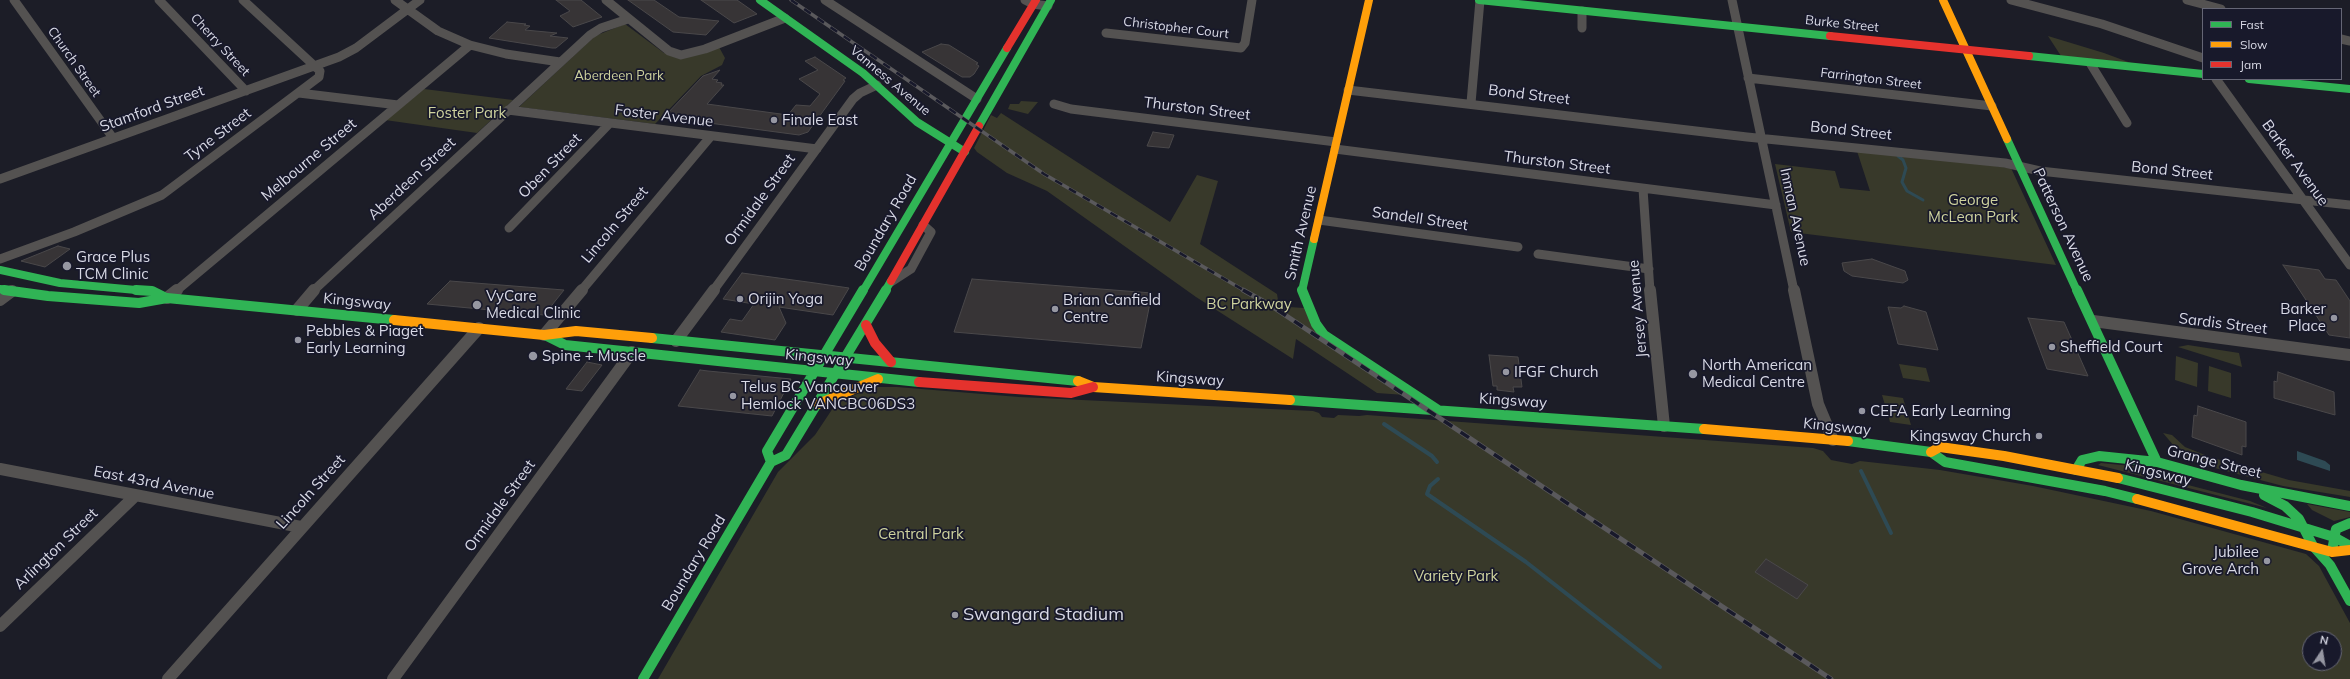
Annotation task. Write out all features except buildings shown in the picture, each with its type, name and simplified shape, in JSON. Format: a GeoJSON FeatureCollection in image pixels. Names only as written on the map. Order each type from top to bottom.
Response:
{"type":"FeatureCollection","features":[{"type":"Feature","properties":{"kind":"main road","name":"Vanness Avenue"},"geometry":{"type":"LineString","coordinates":[[760,0],[855,66],[916,122],[965,152]]}},
{"type":"Feature","properties":{"kind":"main road","name":"Smith Avenue"},"geometry":{"type":"LineString","coordinates":[[1369,0],[1302,290],[1303,297],[1316,324],[1324,335],[1438,410]]}},
{"type":"Feature","properties":{"kind":"main road","name":"Burke Street"},"geometry":{"type":"LineString","coordinates":[[1479,0],[2202,74]]}},
{"type":"Feature","properties":{"kind":"main road","name":"Patterson Avenue"},"geometry":{"type":"LineString","coordinates":[[1943,0],[2157,462]]}},
{"type":"Feature","properties":{"kind":"main road","name":"Boundary Road"},"geometry":{"type":"LineString","coordinates":[[771,462],[767,451],[977,99],[1031,1]]}},
{"type":"Feature","properties":{"kind":"main road","name":"Boundary Road"},"geometry":{"type":"LineString","coordinates":[[923,225],[1049,3]]}},
{"type":"Feature","properties":{"kind":"main road"},"geometry":{"type":"LineString","coordinates":[[2259,80],[2350,89]]}},
{"type":"Feature","properties":{"kind":"main road","name":"Kingsway"},"geometry":{"type":"LineString","coordinates":[[0,270],[27,278],[60,283],[152,291],[166,298]]}},
{"type":"Feature","properties":{"kind":"main road","name":"Boundary Road"},"geometry":{"type":"LineString","coordinates":[[643,679],[771,462],[786,454],[866,325],[890,282]]}},
{"type":"Feature","properties":{"kind":"main road","name":"Kingsway"},"geometry":{"type":"LineString","coordinates":[[0,289],[139,303],[166,298],[544,335],[576,331],[1074,379],[1093,387],[1664,426],[1833,440],[1930,452],[1945,462],[2105,491],[2185,511],[2332,552],[2350,550]]}},
{"type":"Feature","properties":{"kind":"main road"},"geometry":{"type":"LineString","coordinates":[[866,325],[875,343],[891,362]]}},
{"type":"Feature","properties":{"kind":"main road","name":"Kingsway"},"geometry":{"type":"LineString","coordinates":[[544,335],[565,345],[879,379],[1006,390],[1071,393],[1093,387]]}},
{"type":"Feature","properties":{"kind":"main road"},"geometry":{"type":"LineString","coordinates":[[818,404],[879,379]]}},
{"type":"Feature","properties":{"kind":"main road","name":"Kingsway"},"geometry":{"type":"LineString","coordinates":[[1930,452],[1940,447],[2004,456],[2076,470],[2183,494],[2334,537],[2350,546]]}},
{"type":"Feature","properties":{"kind":"main road","name":"Grange Street"},"geometry":{"type":"LineString","coordinates":[[2076,470],[2082,460],[2099,456],[2157,462],[2241,485],[2350,506]]}},
{"type":"Feature","properties":{"kind":"main road"},"geometry":{"type":"LineString","coordinates":[[2241,485],[2285,506],[2299,519],[2312,546],[2330,565],[2350,601]]}},
{"type":"Feature","properties":{"kind":"main road"},"geometry":{"type":"LineString","coordinates":[[2330,565],[2336,529],[2350,523]]}},
{"type":"Feature","properties":{"kind":"street","name":"Church Street"},"geometry":{"type":"LineString","coordinates":[[14,0],[113,138]]}},
{"type":"Feature","properties":{"kind":"street","name":"Cherry Street"},"geometry":{"type":"LineString","coordinates":[[159,0],[246,91]]}},
{"type":"Feature","properties":{"kind":"street"},"geometry":{"type":"LineString","coordinates":[[243,0],[314,66],[352,50],[420,0]]}},
{"type":"Feature","properties":{"kind":"street"},"geometry":{"type":"LineString","coordinates":[[395,0],[406,10],[438,31],[470,45],[506,54],[560,62]]}},
{"type":"Feature","properties":{"kind":"street"},"geometry":{"type":"LineString","coordinates":[[606,0],[669,51],[681,55],[705,49],[785,18]]}},
{"type":"Feature","properties":{"kind":"street","name":"Vanness Avenue"},"geometry":{"type":"LineString","coordinates":[[825,0],[977,99]]}},
{"type":"Feature","properties":{"kind":"street","name":"Christopher Court"},"geometry":{"type":"LineString","coordinates":[[1106,33],[1241,48],[1246,43],[1252,0]]}},
{"type":"Feature","properties":{"kind":"street"},"geometry":{"type":"LineString","coordinates":[[1471,104],[1479,0]]}},
{"type":"Feature","properties":{"kind":"street","name":"Inman Avenue"},"geometry":{"type":"LineString","coordinates":[[1732,0],[1818,404],[1822,418],[1833,440]]}},
{"type":"Feature","properties":{"kind":"street"},"geometry":{"type":"LineString","coordinates":[[2010,0],[2102,24],[2202,58]]}},
{"type":"Feature","properties":{"kind":"street"},"geometry":{"type":"LineString","coordinates":[[2187,0],[2216,8]]}},
{"type":"Feature","properties":{"kind":"street"},"geometry":{"type":"LineString","coordinates":[[1031,1],[1049,3]]}},
{"type":"Feature","properties":{"kind":"street"},"geometry":{"type":"LineString","coordinates":[[1582,11],[1582,28]]}},
{"type":"Feature","properties":{"kind":"street","name":"Aberdeen Street"},"geometry":{"type":"LineString","coordinates":[[297,310],[309,294],[594,31],[628,19]]}},
{"type":"Feature","properties":{"kind":"street","name":"Melbourne Street"},"geometry":{"type":"LineString","coordinates":[[166,298],[470,45]]}},
{"type":"Feature","properties":{"kind":"street"},"geometry":{"type":"LineString","coordinates":[[2090,63],[2127,124]]}},
{"type":"Feature","properties":{"kind":"street","name":"Stamford Street"},"geometry":{"type":"LineString","coordinates":[[0,179],[314,66]]}},
{"type":"Feature","properties":{"kind":"street","name":"Tyne Street"},"geometry":{"type":"LineString","coordinates":[[0,259],[74,232],[162,195],[319,77],[320,71],[314,66]]}},
{"type":"Feature","properties":{"kind":"street","name":"Farrington Street"},"geometry":{"type":"LineString","coordinates":[[1748,78],[1992,106]]}},
{"type":"Feature","properties":{"kind":"street","name":"Barker Avenue"},"geometry":{"type":"LineString","coordinates":[[2217,80],[2350,265]]}},
{"type":"Feature","properties":{"kind":"street","name":"Ormidale Street"},"geometry":{"type":"LineString","coordinates":[[676,341],[857,95],[876,85]]}},
{"type":"Feature","properties":{"kind":"street","name":"Bond Street"},"geometry":{"type":"LineString","coordinates":[[1348,90],[1761,138],[1881,148],[2020,166],[2040,171],[2350,205]]}},
{"type":"Feature","properties":{"kind":"street"},"geometry":{"type":"LineString","coordinates":[[299,93],[398,105]]}},
{"type":"Feature","properties":{"kind":"street","name":"Thurston Street"},"geometry":{"type":"LineString","coordinates":[[1054,104],[1071,109],[1776,205]]}},
{"type":"Feature","properties":{"kind":"street","name":"Foster Avenue"},"geometry":{"type":"LineString","coordinates":[[508,110],[817,149]]}},
{"type":"Feature","properties":{"kind":"street","name":"Oben Street"},"geometry":{"type":"LineString","coordinates":[[509,228],[610,123]]}},
{"type":"Feature","properties":{"kind":"street","name":"Lincoln Street"},"geometry":{"type":"LineString","coordinates":[[544,335],[711,136]]}},
{"type":"Feature","properties":{"kind":"street","name":"Jersey Avenue"},"geometry":{"type":"LineString","coordinates":[[1643,188],[1664,426]]}},
{"type":"Feature","properties":{"kind":"street","name":"Sandell Street"},"geometry":{"type":"LineString","coordinates":[[1319,220],[1518,247]]}},
{"type":"Feature","properties":{"kind":"street","name":"Boundary Road"},"geometry":{"type":"LineString","coordinates":[[890,282],[911,269],[931,232],[923,225]]}},
{"type":"Feature","properties":{"kind":"street"},"geometry":{"type":"LineString","coordinates":[[1538,254],[1649,269]]}},
{"type":"Feature","properties":{"kind":"street"},"geometry":{"type":"LineString","coordinates":[[0,300],[12,291]]}},
{"type":"Feature","properties":{"kind":"street","name":"Sardis Street"},"geometry":{"type":"LineString","coordinates":[[2092,321],[2350,355]]}},
{"type":"Feature","properties":{"kind":"street","name":"Lincoln Street"},"geometry":{"type":"LineString","coordinates":[[168,679],[301,527],[479,328]]}},
{"type":"Feature","properties":{"kind":"street","name":"Ormidale Street"},"geometry":{"type":"LineString","coordinates":[[392,679],[632,352]]}},
{"type":"Feature","properties":{"kind":"street","name":"East 43rd Avenue"},"geometry":{"type":"LineString","coordinates":[[0,469],[301,527]]}},
{"type":"Feature","properties":{"kind":"street","name":"Arlington Street"},"geometry":{"type":"LineString","coordinates":[[0,626],[135,496]]}},
{"type":"Feature","properties":{"kind":"green space","name":"Aberdeen Park"},"geometry":{"type":"Polygon","coordinates":[[[625,24],[664,53],[719,47],[725,58],[722,65],[701,76],[655,124],[519,107],[595,36],[625,24]]]}},
{"type":"Feature","properties":{"kind":"green space"},"geometry":{"type":"Polygon","coordinates":[[[2048,36],[2104,53],[2131,63],[2061,56],[2048,36]]]}},
{"type":"Feature","properties":{"kind":"green space","name":"Foster Park"},"geometry":{"type":"Polygon","coordinates":[[[424,89],[513,100],[477,133],[385,120],[424,89]]]}},
{"type":"Feature","properties":{"kind":"green space"},"geometry":{"type":"Polygon","coordinates":[[[1021,101],[1038,102],[1028,114],[1008,109],[1010,104],[1019,104],[1021,101]]]}},
{"type":"Feature","properties":{"kind":"green space","name":"BC Parkway"},"geometry":{"type":"Polygon","coordinates":[[[1001,113],[1170,222],[1197,175],[1218,181],[1200,244],[1277,294],[1278,300],[1281,303],[1289,307],[1304,308],[1308,317],[1405,395],[1377,393],[1296,339],[1293,359],[1196,297],[1047,191],[1007,173],[977,152],[974,148],[991,115],[997,118],[1001,113]]]}},
{"type":"Feature","properties":{"kind":"green space","name":"George McLean Park"},"geometry":{"type":"Polygon","coordinates":[[[1856,148],[2011,168],[2056,265],[1791,232],[1775,164],[1835,171],[1840,188],[1870,191],[1856,148]]]}},
{"type":"Feature","properties":{"kind":"green space"},"geometry":{"type":"Polygon","coordinates":[[[2188,345],[2239,353],[2242,367],[2178,347],[2188,345]]]}},
{"type":"Feature","properties":{"kind":"green space"},"geometry":{"type":"Polygon","coordinates":[[[2176,356],[2198,363],[2197,387],[2175,380],[2176,356]]]}},
{"type":"Feature","properties":{"kind":"green space"},"geometry":{"type":"Polygon","coordinates":[[[1899,364],[1926,368],[1930,382],[1903,378],[1899,364]]]}},
{"type":"Feature","properties":{"kind":"green space"},"geometry":{"type":"Polygon","coordinates":[[[2209,366],[2231,373],[2231,398],[2208,391],[2209,366]]]}},
{"type":"Feature","properties":{"kind":"green space","name":"Central Park"},"geometry":{"type":"Polygon","coordinates":[[[875,387],[897,387],[1019,397],[1313,411],[1319,413],[1322,417],[1334,418],[1338,415],[1367,415],[1813,448],[1823,451],[1831,460],[1852,464],[1860,461],[1940,470],[2033,486],[2151,511],[2306,554],[2319,566],[2350,623],[2350,679],[658,679],[778,472],[815,435],[837,402],[875,387]]]}},
{"type":"Feature","properties":{"kind":"green space"},"geometry":{"type":"Polygon","coordinates":[[[1882,395],[1903,398],[1911,425],[1890,422],[1882,395]]]}},
{"type":"Feature","properties":{"kind":"green space"},"geometry":{"type":"Polygon","coordinates":[[[2163,433],[2172,435],[2185,447],[2210,457],[2289,480],[2350,491],[2350,497],[2283,486],[2196,463],[2180,453],[2163,433]]]}},
{"type":"Feature","properties":{"kind":"green space"},"geometry":{"type":"Polygon","coordinates":[[[2101,463],[2142,467],[2161,478],[2250,501],[2267,508],[2098,465],[2101,463]]]}},
{"type":"Feature","properties":{"kind":"green space"},"geometry":{"type":"Polygon","coordinates":[[[2307,504],[2350,512],[2350,517],[2334,521],[2312,510],[2307,504]]]}},
{"type":"Feature","properties":{"kind":"water"},"geometry":{"type":"Polygon","coordinates":[[[2297,451],[2325,461],[2330,465],[2330,471],[2297,460],[2297,451]]]}},
{"type":"Feature","properties":{"kind":"waterway"},"geometry":{"type":"LineString","coordinates":[[1898,156],[1903,160],[1906,168],[1902,182],[1907,191],[1923,200]]}},
{"type":"Feature","properties":{"kind":"waterway"},"geometry":{"type":"LineString","coordinates":[[1384,424],[1432,456],[1437,462]]}},
{"type":"Feature","properties":{"kind":"waterway"},"geometry":{"type":"LineString","coordinates":[[1861,471],[1891,533]]}},
{"type":"Feature","properties":{"kind":"waterway"},"geometry":{"type":"LineString","coordinates":[[1438,479],[1430,486],[1427,494],[1526,562],[1660,667]]}},
{"type":"Feature","properties":{"kind":"railway"},"geometry":{"type":"LineString","coordinates":[[791,0],[1044,174],[1245,291]]}},
{"type":"Feature","properties":{"kind":"railway"},"geometry":{"type":"LineString","coordinates":[[1243,290],[1270,305],[1831,679]]}},
{"type":"Feature","properties":{"kind":"traffic: fast"},"geometry":{"type":"LineString","coordinates":[[760,0],[863,73],[917,122],[965,152]]}},
{"type":"Feature","properties":{"kind":"traffic: fast"},"geometry":{"type":"LineString","coordinates":[[979,126],[1051,0]]}},
{"type":"Feature","properties":{"kind":"traffic: fast"},"geometry":{"type":"LineString","coordinates":[[1479,0],[1830,36]]}},
{"type":"Feature","properties":{"kind":"traffic: fast"},"geometry":{"type":"LineString","coordinates":[[771,462],[767,451],[1007,48]]}},
{"type":"Feature","properties":{"kind":"traffic: fast"},"geometry":{"type":"LineString","coordinates":[[2029,56],[2202,74]]}},
{"type":"Feature","properties":{"kind":"traffic: fast"},"geometry":{"type":"LineString","coordinates":[[2259,80],[2350,89]]}},
{"type":"Feature","properties":{"kind":"traffic: fast"},"geometry":{"type":"LineString","coordinates":[[2007,139],[2157,462]]}},
{"type":"Feature","properties":{"kind":"traffic: fast"},"geometry":{"type":"LineString","coordinates":[[1314,239],[1302,291],[1316,324],[1324,335],[1438,410]]}},
{"type":"Feature","properties":{"kind":"traffic: fast"},"geometry":{"type":"LineString","coordinates":[[0,270],[60,283],[152,291],[164,297]]}},
{"type":"Feature","properties":{"kind":"traffic: fast"},"geometry":{"type":"LineString","coordinates":[[643,679],[771,462],[786,455],[891,281]]}},
{"type":"Feature","properties":{"kind":"traffic: fast"},"geometry":{"type":"LineString","coordinates":[[0,289],[48,296],[139,303],[167,298],[394,320]]}},
{"type":"Feature","properties":{"kind":"traffic: fast"},"geometry":{"type":"LineString","coordinates":[[545,335],[565,345],[919,382]]}},
{"type":"Feature","properties":{"kind":"traffic: fast"},"geometry":{"type":"LineString","coordinates":[[652,338],[1078,381]]}},
{"type":"Feature","properties":{"kind":"traffic: fast"},"geometry":{"type":"LineString","coordinates":[[1290,400],[1704,429]]}},
{"type":"Feature","properties":{"kind":"traffic: fast"},"geometry":{"type":"LineString","coordinates":[[1848,441],[1931,452],[1945,462],[2105,491],[2137,499]]}},
{"type":"Feature","properties":{"kind":"traffic: fast"},"geometry":{"type":"LineString","coordinates":[[2076,470],[2082,460],[2099,456],[2157,462],[2241,485],[2350,506]]}},
{"type":"Feature","properties":{"kind":"traffic: fast"},"geometry":{"type":"LineString","coordinates":[[2118,478],[2252,512],[2334,537],[2350,546]]}},
{"type":"Feature","properties":{"kind":"traffic: fast"},"geometry":{"type":"LineString","coordinates":[[2264,495],[2285,506],[2299,519],[2313,546],[2330,565],[2350,601]]}},
{"type":"Feature","properties":{"kind":"traffic: fast"},"geometry":{"type":"LineString","coordinates":[[2332,551],[2336,529],[2350,523]]}},
{"type":"Feature","properties":{"kind":"traffic: slow"},"geometry":{"type":"LineString","coordinates":[[1314,239],[1369,0]]}},
{"type":"Feature","properties":{"kind":"traffic: slow"},"geometry":{"type":"LineString","coordinates":[[1943,0],[2007,139]]}},
{"type":"Feature","properties":{"kind":"traffic: slow"},"geometry":{"type":"LineString","coordinates":[[394,320],[544,335],[576,331],[652,338]]}},
{"type":"Feature","properties":{"kind":"traffic: slow"},"geometry":{"type":"LineString","coordinates":[[818,404],[878,379]]}},
{"type":"Feature","properties":{"kind":"traffic: slow"},"geometry":{"type":"LineString","coordinates":[[1078,381],[1093,387],[1290,400]]}},
{"type":"Feature","properties":{"kind":"traffic: slow"},"geometry":{"type":"LineString","coordinates":[[1704,429],[1848,441]]}},
{"type":"Feature","properties":{"kind":"traffic: slow"},"geometry":{"type":"LineString","coordinates":[[1931,452],[1940,447],[2004,456],[2118,478]]}},
{"type":"Feature","properties":{"kind":"traffic: slow"},"geometry":{"type":"LineString","coordinates":[[2137,499],[2332,552],[2350,550]]}},
{"type":"Feature","properties":{"kind":"traffic: jam"},"geometry":{"type":"LineString","coordinates":[[1007,48],[1036,0]]}},
{"type":"Feature","properties":{"kind":"traffic: jam"},"geometry":{"type":"LineString","coordinates":[[1830,36],[2029,56]]}},
{"type":"Feature","properties":{"kind":"traffic: jam"},"geometry":{"type":"LineString","coordinates":[[891,281],[979,126]]}},
{"type":"Feature","properties":{"kind":"traffic: jam"},"geometry":{"type":"LineString","coordinates":[[866,325],[875,343],[891,362]]}},
{"type":"Feature","properties":{"kind":"traffic: jam"},"geometry":{"type":"LineString","coordinates":[[919,382],[1071,393],[1093,387]]}},
{"type":"Feature","properties":{"kind":"place","name":"Finale East"},"geometry":{"type":"Point","coordinates":[774,120]}},
{"type":"Feature","properties":{"kind":"place","name":"Grace Plus TCM Clinic"},"geometry":{"type":"Point","coordinates":[67,266]}},
{"type":"Feature","properties":{"kind":"place","name":"Orijin Yoga"},"geometry":{"type":"Point","coordinates":[740,299]}},
{"type":"Feature","properties":{"kind":"place","name":"VyCare Medical Clinic"},"geometry":{"type":"Point","coordinates":[477,305]}},
{"type":"Feature","properties":{"kind":"place","name":"Brian Canfield Centre"},"geometry":{"type":"Point","coordinates":[1055,309]}},
{"type":"Feature","properties":{"kind":"place","name":"Barker Place"},"geometry":{"type":"Point","coordinates":[2334,318]}},
{"type":"Feature","properties":{"kind":"place","name":"Pebbles & Piaget Early Learning"},"geometry":{"type":"Point","coordinates":[298,340]}},
{"type":"Feature","properties":{"kind":"place","name":"Sheffield Court"},"geometry":{"type":"Point","coordinates":[2052,347]}},
{"type":"Feature","properties":{"kind":"place","name":"Spine + Muscle"},"geometry":{"type":"Point","coordinates":[533,356]}},
{"type":"Feature","properties":{"kind":"place","name":"IFGF Church"},"geometry":{"type":"Point","coordinates":[1506,372]}},
{"type":"Feature","properties":{"kind":"place","name":"North American Medical Centre"},"geometry":{"type":"Point","coordinates":[1693,374]}},
{"type":"Feature","properties":{"kind":"place","name":"Telus BC Vancouver Hemlock VANCBC06DS3"},"geometry":{"type":"Point","coordinates":[733,396]}},
{"type":"Feature","properties":{"kind":"place","name":"CEFA Early Learning"},"geometry":{"type":"Point","coordinates":[1862,411]}},
{"type":"Feature","properties":{"kind":"place","name":"Kingsway Church"},"geometry":{"type":"Point","coordinates":[2039,436]}},
{"type":"Feature","properties":{"kind":"place","name":"Jubilee Grove Arch"},"geometry":{"type":"Point","coordinates":[2267,561]}},
{"type":"Feature","properties":{"kind":"place","name":"Swangard Stadium"},"geometry":{"type":"Point","coordinates":[955,615]}},
{"type":"Feature","properties":{"kind":"park label","name":"Variety Park"},"geometry":{"type":"Point","coordinates":[1456,576]}}]}
